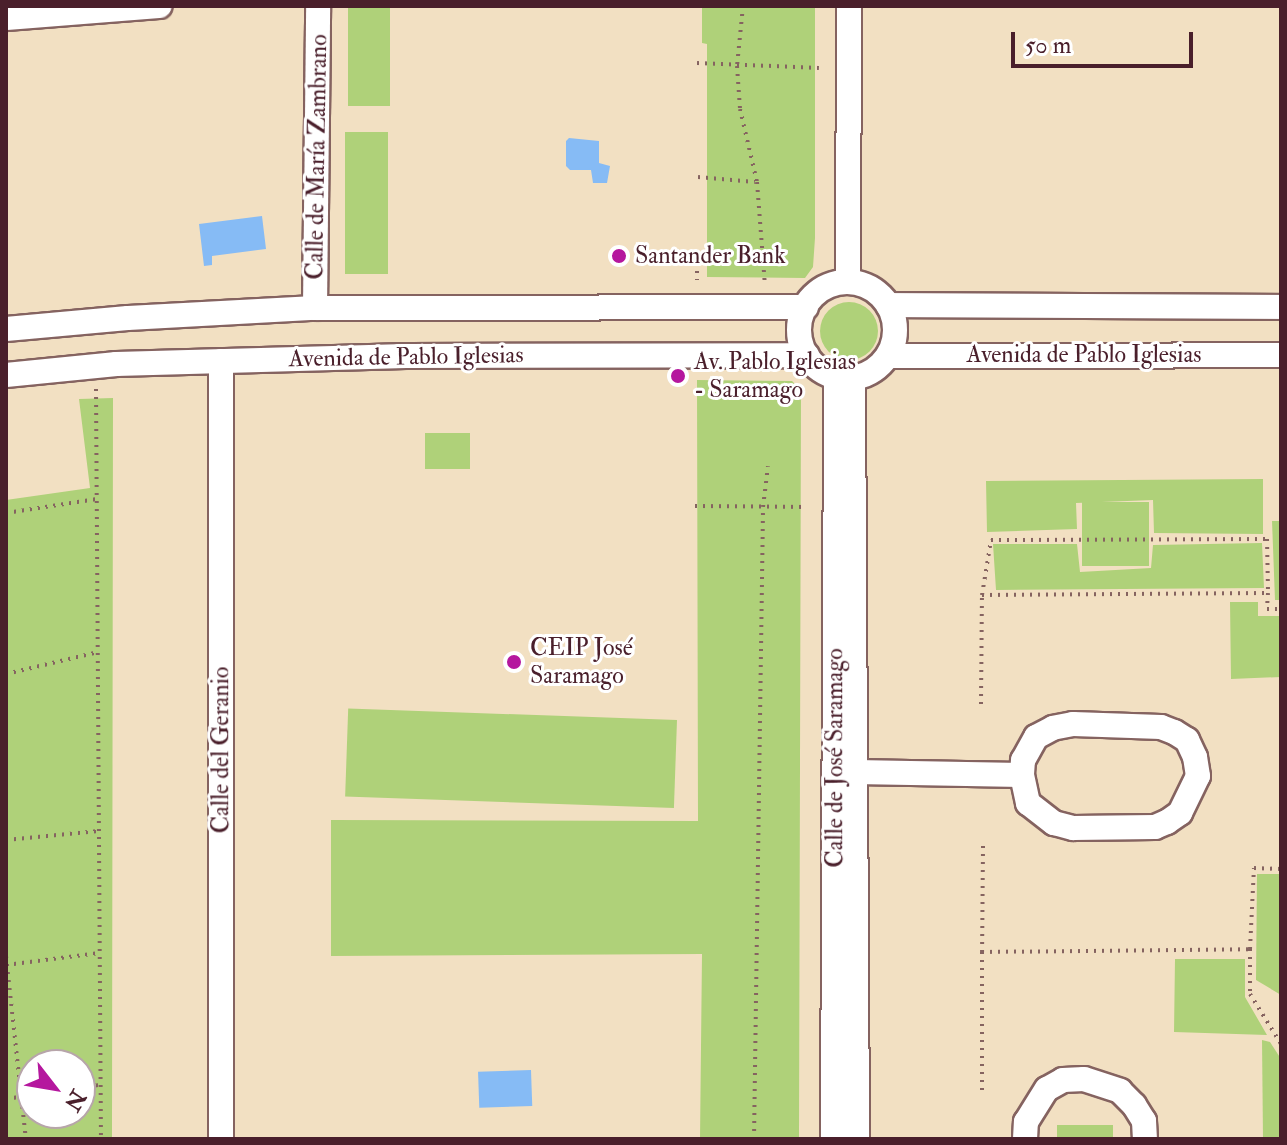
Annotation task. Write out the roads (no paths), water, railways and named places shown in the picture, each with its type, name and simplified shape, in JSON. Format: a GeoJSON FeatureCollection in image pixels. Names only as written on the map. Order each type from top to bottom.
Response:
{"type":"FeatureCollection","features":[{"type":"Feature","properties":{"kind":"street"},"geometry":{"type":"LineString","coordinates":[[6,18],[36,10],[160,6]]}},
{"type":"Feature","properties":{"kind":"street","name":"Calle de María Zambrano"},"geometry":{"type":"LineString","coordinates":[[315,308],[318,6]]}},
{"type":"Feature","properties":{"kind":"street"},"geometry":{"type":"LineString","coordinates":[[848,282],[849,6]]}},
{"type":"Feature","properties":{"kind":"street"},"geometry":{"type":"LineString","coordinates":[[848,282],[864,285],[888,305],[895,337],[888,356],[880,365],[845,378],[823,371],[807,355],[800,336],[806,307],[823,289],[848,282]]}},
{"type":"Feature","properties":{"kind":"street","name":"Avenida de Pablo Iglesias"},"geometry":{"type":"LineString","coordinates":[[888,305],[1281,307]]}},
{"type":"Feature","properties":{"kind":"street","name":"Avenida de Pablo Iglesias"},"geometry":{"type":"LineString","coordinates":[[6,329],[128,318],[315,308],[806,307]]}},
{"type":"Feature","properties":{"kind":"street","name":"Avenida de Pablo Iglesias"},"geometry":{"type":"LineString","coordinates":[[6,375],[116,364],[221,361],[422,356],[807,355]]}},
{"type":"Feature","properties":{"kind":"street","name":"Avenida de Pablo Iglesias"},"geometry":{"type":"LineString","coordinates":[[888,356],[1281,355]]}},
{"type":"Feature","properties":{"kind":"street","name":"Calle del Geranio"},"geometry":{"type":"LineString","coordinates":[[221,361],[221,1139]]}},
{"type":"Feature","properties":{"kind":"street","name":"Calle de José Saramago"},"geometry":{"type":"LineString","coordinates":[[845,378],[855,772],[857,1139]]}},
{"type":"Feature","properties":{"kind":"street","name":"Calle de José Saramago"},"geometry":{"type":"LineString","coordinates":[[833,1139],[845,378]]}},
{"type":"Feature","properties":{"kind":"street"},"geometry":{"type":"LineString","coordinates":[[1073,724],[1161,727],[1174,732],[1187,740],[1195,757],[1198,776],[1180,813],[1155,827],[1073,828],[1054,823],[1028,803],[1022,775],[1023,760],[1036,737],[1053,728],[1073,724]]}},
{"type":"Feature","properties":{"kind":"street"},"geometry":{"type":"LineString","coordinates":[[855,772],[1022,775]]}},
{"type":"Feature","properties":{"kind":"street"},"geometry":{"type":"LineString","coordinates":[[1025,1139],[1026,1122],[1047,1089],[1063,1080],[1084,1079],[1102,1083],[1127,1098],[1144,1121],[1145,1139]]}},
{"type":"Feature","properties":{"kind":"water"},"geometry":{"type":"Polygon","coordinates":[[[569,138],[599,141],[599,163],[610,166],[607,183],[593,183],[591,170],[570,170],[566,166],[566,141],[569,138]]]}},
{"type":"Feature","properties":{"kind":"water"},"geometry":{"type":"Polygon","coordinates":[[[262,216],[266,249],[212,256],[212,265],[204,266],[199,224],[262,216]]]}},
{"type":"Feature","properties":{"kind":"water"},"geometry":{"type":"Polygon","coordinates":[[[531,1070],[532,1106],[479,1108],[478,1072],[531,1070]]]}},
{"type":"Feature","properties":{"kind":"place","name":"Santander Bank"},"geometry":{"type":"Point","coordinates":[619,256]}},
{"type":"Feature","properties":{"kind":"place","name":"Av. Pablo Iglesias - Saramago"},"geometry":{"type":"Point","coordinates":[678,376]}},
{"type":"Feature","properties":{"kind":"place","name":"CEIP José Saramago"},"geometry":{"type":"Point","coordinates":[514,662]}}]}
